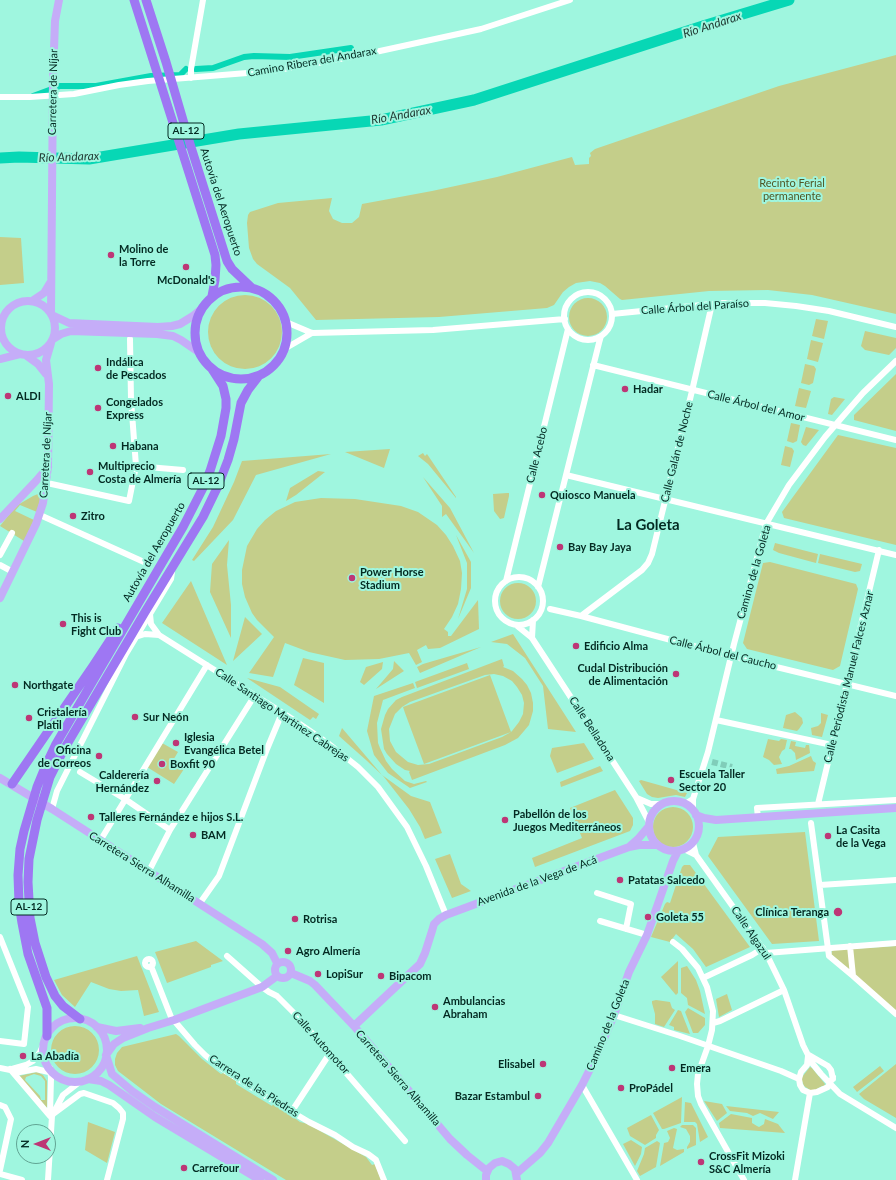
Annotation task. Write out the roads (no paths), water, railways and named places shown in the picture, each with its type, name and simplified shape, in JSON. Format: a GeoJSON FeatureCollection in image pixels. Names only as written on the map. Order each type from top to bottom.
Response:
{"type":"FeatureCollection","features":[{"type":"Feature","properties":{"kind":"highway","name":"Autovía del Aeropuerto"},"geometry":{"type":"LineString","coordinates":[[134,0],[215,255],[216,272],[212,296]]}},
{"type":"Feature","properties":{"kind":"highway","name":"Autovía del Aeropuerto"},"geometry":{"type":"LineString","coordinates":[[146,0],[228,261],[232,269],[252,288]]}},
{"type":"Feature","properties":{"kind":"highway","name":"AL-12"},"geometry":{"type":"LineString","coordinates":[[230,288],[252,288],[263,293],[276,303],[283,313],[288,334],[286,348],[270,370],[258,378],[237,380],[225,377],[212,369],[205,362],[196,343],[196,320],[200,310],[212,296],[230,288]]}},
{"type":"Feature","properties":{"kind":"highway","name":"Autovía del Aeropuerto"},"geometry":{"type":"LineString","coordinates":[[46,1038],[47,1008],[28,954],[19,903],[18,875],[20,849],[24,831],[46,764],[56,744],[124,630],[148,584],[183,526],[204,486],[221,436],[226,415],[226,399],[223,386],[212,369]]}},
{"type":"Feature","properties":{"kind":"highway","name":"Autovía del Aeropuerto"},"geometry":{"type":"LineString","coordinates":[[80,1018],[63,1006],[52,991],[39,957],[31,924],[28,895],[29,859],[33,836],[42,803],[50,777],[63,752],[150,610],[173,567],[203,517],[218,486],[233,443],[242,403],[248,390],[258,378]]}},
{"type":"Feature","properties":{"kind":"highway"},"geometry":{"type":"LineString","coordinates":[[12,784],[148,584]]}},
{"type":"Feature","properties":{"kind":"main road","name":"Carretera de Níjar"},"geometry":{"type":"LineString","coordinates":[[51,314],[53,78],[55,21],[58,0]]}},
{"type":"Feature","properties":{"kind":"main road"},"geometry":{"type":"LineString","coordinates":[[32,301],[44,293],[51,281]]}},
{"type":"Feature","properties":{"kind":"main road"},"geometry":{"type":"LineString","coordinates":[[0,354],[4,348],[1,318],[15,304],[23,301],[32,301],[46,307],[55,322],[55,331],[52,341]]}},
{"type":"Feature","properties":{"kind":"main road"},"geometry":{"type":"LineString","coordinates":[[51,314],[69,323],[158,327],[180,324],[200,310]]}},
{"type":"Feature","properties":{"kind":"main road"},"geometry":{"type":"LineString","coordinates":[[0,359],[36,354],[42,351],[61,334],[71,331],[157,334],[173,336],[200,353]]}},
{"type":"Feature","properties":{"kind":"main road"},"geometry":{"type":"LineString","coordinates":[[2,336],[8,347],[38,364],[47,374]]}},
{"type":"Feature","properties":{"kind":"main road","name":"Carretera de Níjar"},"geometry":{"type":"LineString","coordinates":[[0,598],[40,514],[46,486],[48,467],[49,384],[46,358],[52,341]]}},
{"type":"Feature","properties":{"kind":"main road"},"geometry":{"type":"LineString","coordinates":[[0,519],[48,467]]}},
{"type":"Feature","properties":{"kind":"main road"},"geometry":{"type":"LineString","coordinates":[[24,494],[46,486]]}},
{"type":"Feature","properties":{"kind":"main road","name":"Carretera Sierra Alhamilla"},"geometry":{"type":"LineString","coordinates":[[0,778],[52,809],[262,944],[272,953],[278,963]]}},
{"type":"Feature","properties":{"kind":"main road"},"geometry":{"type":"LineString","coordinates":[[694,813],[698,823],[698,831],[693,843],[678,850],[663,849],[657,845],[650,834],[649,824],[652,815],[662,804],[675,801],[685,804],[694,813],[704,818],[716,820],[896,808]]}},
{"type":"Feature","properties":{"kind":"main road"},"geometry":{"type":"LineString","coordinates":[[698,831],[716,820]]}},
{"type":"Feature","properties":{"kind":"main road","name":"Avenida de la Vega de Acá"},"geometry":{"type":"LineString","coordinates":[[629,848],[649,824]]}},
{"type":"Feature","properties":{"kind":"main road","name":"Avenida de la Vega de Acá"},"geometry":{"type":"LineString","coordinates":[[446,915],[629,848],[639,845],[657,845]]}},
{"type":"Feature","properties":{"kind":"main road","name":"Camino de la Goleta"},"geometry":{"type":"LineString","coordinates":[[517,1176],[548,1143],[582,1085],[597,1055],[614,1015],[629,972],[647,935],[678,850]]}},
{"type":"Feature","properties":{"kind":"main road"},"geometry":{"type":"LineString","coordinates":[[354,1026],[420,964],[434,924],[446,915]]}},
{"type":"Feature","properties":{"kind":"main road"},"geometry":{"type":"LineString","coordinates":[[282,961],[287,962],[290,966],[291,973],[286,978],[281,978],[277,976],[274,969],[278,963],[282,961]]}},
{"type":"Feature","properties":{"kind":"main road","name":"Carretera Sierra Alhamilla"},"geometry":{"type":"LineString","coordinates":[[291,973],[305,978],[315,985],[354,1026],[450,1139],[487,1171]]}},
{"type":"Feature","properties":{"kind":"main road"},"geometry":{"type":"LineString","coordinates":[[85,1080],[100,1069],[106,1055],[114,1044],[120,1039],[262,986],[277,976]]}},
{"type":"Feature","properties":{"kind":"main road"},"geometry":{"type":"LineString","coordinates":[[260,1180],[155,1117],[109,1085],[101,1081],[68,1080],[62,1078],[52,1071],[44,1054],[46,1038],[54,1027],[69,1019],[80,1018],[91,1022],[102,1032],[106,1041],[106,1055],[112,1074],[154,1107],[273,1180]]}},
{"type":"Feature","properties":{"kind":"main road"},"geometry":{"type":"LineString","coordinates":[[97,1027],[116,1031],[148,1028]]}},
{"type":"Feature","properties":{"kind":"main road"},"geometry":{"type":"LineString","coordinates":[[486,1180],[487,1171],[495,1163],[502,1162],[510,1164],[517,1176]]}},
{"type":"Feature","properties":{"kind":"street"},"geometry":{"type":"LineString","coordinates":[[191,78],[191,69],[202,0]]}},
{"type":"Feature","properties":{"kind":"street","name":"Camino Ribera del Andarax"},"geometry":{"type":"LineString","coordinates":[[0,97],[30,97],[74,94],[119,85],[272,71],[357,56],[481,29],[570,0]]}},
{"type":"Feature","properties":{"kind":"street"},"geometry":{"type":"LineString","coordinates":[[538,587],[593,365],[602,336],[609,328],[611,323],[612,314],[610,306],[601,295],[594,292],[587,292],[573,297],[565,309],[564,319],[568,329],[576,337],[583,340],[591,340],[602,336]]}},
{"type":"Feature","properties":{"kind":"street","name":"Calle Árbol del Paraíso"},"geometry":{"type":"LineString","coordinates":[[612,314],[712,304],[765,303],[829,311],[896,327]]}},
{"type":"Feature","properties":{"kind":"street","name":"Calle Galán de Noche"},"geometry":{"type":"LineString","coordinates":[[581,616],[642,570],[648,563],[652,554],[712,304]]}},
{"type":"Feature","properties":{"kind":"street"},"geometry":{"type":"LineString","coordinates":[[286,322],[312,333],[433,330],[564,319]]}},
{"type":"Feature","properties":{"kind":"street","name":"Calle Acebo"},"geometry":{"type":"LineString","coordinates":[[506,581],[568,329]]}},
{"type":"Feature","properties":{"kind":"street"},"geometry":{"type":"LineString","coordinates":[[286,348],[312,333]]}},
{"type":"Feature","properties":{"kind":"street"},"geometry":{"type":"LineString","coordinates":[[46,486],[129,501],[136,466],[131,400],[130,339]]}},
{"type":"Feature","properties":{"kind":"street","name":"Camino de la Goleta"},"geometry":{"type":"LineString","coordinates":[[694,813],[693,799],[709,761],[716,720],[731,656],[766,524],[798,472],[835,425],[863,393],[896,360]]}},
{"type":"Feature","properties":{"kind":"street","name":"Calle Árbol del Amor"},"geometry":{"type":"LineString","coordinates":[[593,365],[692,391],[896,440]]}},
{"type":"Feature","properties":{"kind":"street"},"geometry":{"type":"LineString","coordinates":[[136,466],[183,470]]}},
{"type":"Feature","properties":{"kind":"street"},"geometry":{"type":"LineString","coordinates":[[566,475],[896,555]]}},
{"type":"Feature","properties":{"kind":"street"},"geometry":{"type":"LineString","coordinates":[[40,514],[144,562]]}},
{"type":"Feature","properties":{"kind":"street"},"geometry":{"type":"LineString","coordinates":[[0,555],[12,533]]}},
{"type":"Feature","properties":{"kind":"street","name":"Calle Periodista Manuel Falces Aznar"},"geometry":{"type":"LineString","coordinates":[[818,804],[879,550]]}},
{"type":"Feature","properties":{"kind":"street"},"geometry":{"type":"LineString","coordinates":[[0,565],[13,572]]}},
{"type":"Feature","properties":{"kind":"street"},"geometry":{"type":"LineString","coordinates":[[539,613],[550,609],[538,587],[532,581],[517,577],[509,579],[497,590],[495,606],[500,615],[508,622],[516,625],[524,624],[533,620],[539,613],[543,598]]}},
{"type":"Feature","properties":{"kind":"street","name":"Calle Árbol del Caucho"},"geometry":{"type":"LineString","coordinates":[[550,609],[731,656],[896,696]]}},
{"type":"Feature","properties":{"kind":"street"},"geometry":{"type":"LineString","coordinates":[[150,610],[152,626],[159,635]]}},
{"type":"Feature","properties":{"kind":"street"},"geometry":{"type":"LineString","coordinates":[[532,638],[533,620]]}},
{"type":"Feature","properties":{"kind":"street","name":"Calle Belladona"},"geometry":{"type":"LineString","coordinates":[[516,625],[532,638],[636,797],[649,824]]}},
{"type":"Feature","properties":{"kind":"street"},"geometry":{"type":"LineString","coordinates":[[52,809],[57,791],[126,654],[133,637],[145,634],[159,635]]}},
{"type":"Feature","properties":{"kind":"street","name":"Calle Santiago Martinez Cabrejas"},"geometry":{"type":"LineString","coordinates":[[159,635],[255,695],[329,744],[358,766],[378,787],[407,827],[426,866],[446,915]]}},
{"type":"Feature","properties":{"kind":"street"},"geometry":{"type":"LineString","coordinates":[[100,841],[208,665]]}},
{"type":"Feature","properties":{"kind":"street"},"geometry":{"type":"LineString","coordinates":[[149,871],[170,830],[255,695]]}},
{"type":"Feature","properties":{"kind":"street"},"geometry":{"type":"LineString","coordinates":[[200,903],[219,876],[282,713]]}},
{"type":"Feature","properties":{"kind":"street"},"geometry":{"type":"LineString","coordinates":[[716,720],[832,746]]}},
{"type":"Feature","properties":{"kind":"street"},"geometry":{"type":"LineString","coordinates":[[80,772],[125,799],[170,830]]}},
{"type":"Feature","properties":{"kind":"street"},"geometry":{"type":"LineString","coordinates":[[636,797],[646,803],[662,804]]}},
{"type":"Feature","properties":{"kind":"street"},"geometry":{"type":"LineString","coordinates":[[685,804],[693,799]]}},
{"type":"Feature","properties":{"kind":"street"},"geometry":{"type":"LineString","coordinates":[[758,818],[757,808],[896,800]]}},
{"type":"Feature","properties":{"kind":"street"},"geometry":{"type":"LineString","coordinates":[[811,823],[829,956],[896,1014]]}},
{"type":"Feature","properties":{"kind":"street","name":"Calle Algazul"},"geometry":{"type":"LineString","coordinates":[[693,843],[696,855],[764,950],[784,990],[803,1045],[812,1063],[827,1086],[836,1090],[896,1128]]}},
{"type":"Feature","properties":{"kind":"street","name":"Calle Algazul"},"geometry":{"type":"LineString","coordinates":[[678,850],[696,855]]}},
{"type":"Feature","properties":{"kind":"street"},"geometry":{"type":"LineString","coordinates":[[820,886],[896,880]]}},
{"type":"Feature","properties":{"kind":"street"},"geometry":{"type":"LineString","coordinates":[[598,893],[631,904],[626,929]]}},
{"type":"Feature","properties":{"kind":"street"},"geometry":{"type":"LineString","coordinates":[[600,921],[647,935]]}},
{"type":"Feature","properties":{"kind":"street"},"geometry":{"type":"LineString","coordinates":[[0,937],[28,1007],[24,1044],[0,1041]]}},
{"type":"Feature","properties":{"kind":"street"},"geometry":{"type":"LineString","coordinates":[[673,942],[690,957],[703,978],[713,1012],[713,1023],[708,1046],[698,1074],[698,1096],[701,1104],[744,1180]]}},
{"type":"Feature","properties":{"kind":"street"},"geometry":{"type":"LineString","coordinates":[[703,978],[764,950],[829,948],[896,943]]}},
{"type":"Feature","properties":{"kind":"street"},"geometry":{"type":"LineString","coordinates":[[850,946],[853,976]]}},
{"type":"Feature","properties":{"kind":"street","name":"Calle Automotor"},"geometry":{"type":"LineString","coordinates":[[227,956],[269,992],[278,996],[330,1053],[405,1141]]}},
{"type":"Feature","properties":{"kind":"street","name":"Carrera de las Piedras"},"geometry":{"type":"LineString","coordinates":[[151,966],[171,1018],[195,1045],[221,1068],[309,1122],[335,1134],[353,1147],[368,1154],[376,1160],[384,1180]]}},
{"type":"Feature","properties":{"kind":"street"},"geometry":{"type":"LineString","coordinates":[[713,1023],[784,990]]}},
{"type":"Feature","properties":{"kind":"street"},"geometry":{"type":"LineString","coordinates":[[614,1015],[708,1046],[799,1079]]}},
{"type":"Feature","properties":{"kind":"street"},"geometry":{"type":"LineString","coordinates":[[11,1069],[33,1061],[40,1052],[46,1038]]}},
{"type":"Feature","properties":{"kind":"street"},"geometry":{"type":"LineString","coordinates":[[292,1111],[330,1053]]}},
{"type":"Feature","properties":{"kind":"street"},"geometry":{"type":"LineString","coordinates":[[808,1054],[828,1066],[831,1070],[836,1090]]}},
{"type":"Feature","properties":{"kind":"street"},"geometry":{"type":"LineString","coordinates":[[805,1068],[808,1062],[808,1054]]}},
{"type":"Feature","properties":{"kind":"street"},"geometry":{"type":"LineString","coordinates":[[819,1061],[812,1063],[801,1072],[799,1079],[802,1090],[810,1093],[817,1092],[827,1086],[833,1077]]}},
{"type":"Feature","properties":{"kind":"street"},"geometry":{"type":"LineString","coordinates":[[0,1068],[20,1072],[36,1069],[52,1071],[52,1115],[48,1180]]}},
{"type":"Feature","properties":{"kind":"street"},"geometry":{"type":"LineString","coordinates":[[11,1069],[52,1115]]}},
{"type":"Feature","properties":{"kind":"street"},"geometry":{"type":"LineString","coordinates":[[52,1115],[63,1095],[85,1080]]}},
{"type":"Feature","properties":{"kind":"street"},"geometry":{"type":"LineString","coordinates":[[582,1085],[637,1180]]}},
{"type":"Feature","properties":{"kind":"street"},"geometry":{"type":"LineString","coordinates":[[52,1115],[80,1094],[84,1093],[113,1103],[119,1108],[123,1113],[123,1120],[107,1180]]}},
{"type":"Feature","properties":{"kind":"street"},"geometry":{"type":"LineString","coordinates":[[794,1180],[810,1093]]}},
{"type":"Feature","properties":{"kind":"street"},"geometry":{"type":"LineString","coordinates":[[0,1105],[5,1107],[11,1118],[0,1170]]}},
{"type":"Feature","properties":{"kind":"street"},"geometry":{"type":"LineString","coordinates":[[0,1174],[20,1180]]}},
{"type":"Feature","properties":{"kind":"waterway","name":"Río Andarax"},"geometry":{"type":"LineString","coordinates":[[0,158],[19,157],[89,159],[239,134],[381,120],[474,100],[703,26],[789,0]]}},
{"type":"Feature","properties":{"kind":"waterway"},"geometry":{"type":"LineString","coordinates":[[196,69],[213,68],[244,57],[290,57],[351,48]]}},
{"type":"Feature","properties":{"kind":"waterway"},"geometry":{"type":"LineString","coordinates":[[33,96],[60,86],[96,86],[151,76],[180,75],[186,69]]}},
{"type":"Feature","properties":{"kind":"tunnel"},"geometry":{"type":"LineString","coordinates":[[712,762],[732,767]]}},
{"type":"Feature","properties":{"kind":"place","name":"Molino de la Torre"},"geometry":{"type":"Point","coordinates":[111,255]}},
{"type":"Feature","properties":{"kind":"place","name":"McDonald's"},"geometry":{"type":"Point","coordinates":[186,267]}},
{"type":"Feature","properties":{"kind":"place","name":"Indálica de Pescados"},"geometry":{"type":"Point","coordinates":[98,368]}},
{"type":"Feature","properties":{"kind":"place","name":"Hadar"},"geometry":{"type":"Point","coordinates":[625,389]}},
{"type":"Feature","properties":{"kind":"place","name":"ALDI"},"geometry":{"type":"Point","coordinates":[8,396]}},
{"type":"Feature","properties":{"kind":"place","name":"Congelados Express"},"geometry":{"type":"Point","coordinates":[98,408]}},
{"type":"Feature","properties":{"kind":"place","name":"Habana"},"geometry":{"type":"Point","coordinates":[113,446]}},
{"type":"Feature","properties":{"kind":"place","name":"Multiprecio Costa de Almería"},"geometry":{"type":"Point","coordinates":[90,472]}},
{"type":"Feature","properties":{"kind":"place","name":"Quiosco Manuela"},"geometry":{"type":"Point","coordinates":[542,495]}},
{"type":"Feature","properties":{"kind":"place","name":"Zitro"},"geometry":{"type":"Point","coordinates":[73,516]}},
{"type":"Feature","properties":{"kind":"place","name":"Bay Bay Jaya"},"geometry":{"type":"Point","coordinates":[560,547]}},
{"type":"Feature","properties":{"kind":"place","name":"Power Horse Stadium"},"geometry":{"type":"Point","coordinates":[352,578]}},
{"type":"Feature","properties":{"kind":"place","name":"This is Fight Club"},"geometry":{"type":"Point","coordinates":[63,624]}},
{"type":"Feature","properties":{"kind":"place","name":"Edificio Alma"},"geometry":{"type":"Point","coordinates":[576,646]}},
{"type":"Feature","properties":{"kind":"place","name":"Cudal Distribución de Alimentación"},"geometry":{"type":"Point","coordinates":[676,674]}},
{"type":"Feature","properties":{"kind":"place","name":"Northgate"},"geometry":{"type":"Point","coordinates":[15,685]}},
{"type":"Feature","properties":{"kind":"place","name":"Sur Neón"},"geometry":{"type":"Point","coordinates":[135,717]}},
{"type":"Feature","properties":{"kind":"place","name":"Cristalería Platil"},"geometry":{"type":"Point","coordinates":[29,718]}},
{"type":"Feature","properties":{"kind":"place","name":"Iglesia Evangélica Betel"},"geometry":{"type":"Point","coordinates":[176,743]}},
{"type":"Feature","properties":{"kind":"place","name":"Oficina de Correos"},"geometry":{"type":"Point","coordinates":[99,756]}},
{"type":"Feature","properties":{"kind":"place","name":"Boxfit 90"},"geometry":{"type":"Point","coordinates":[162,764]}},
{"type":"Feature","properties":{"kind":"place","name":"Escuela Taller Sector 20"},"geometry":{"type":"Point","coordinates":[671,780]}},
{"type":"Feature","properties":{"kind":"place","name":"Calderería Hernández"},"geometry":{"type":"Point","coordinates":[157,781]}},
{"type":"Feature","properties":{"kind":"place","name":"Talleres Fernández e hijos S.L."},"geometry":{"type":"Point","coordinates":[91,817]}},
{"type":"Feature","properties":{"kind":"place","name":"Pabellón de los Juegos Mediterráneos"},"geometry":{"type":"Point","coordinates":[505,820]}},
{"type":"Feature","properties":{"kind":"place","name":"BAM"},"geometry":{"type":"Point","coordinates":[193,835]}},
{"type":"Feature","properties":{"kind":"place","name":"La Casita de la Vega"},"geometry":{"type":"Point","coordinates":[828,836]}},
{"type":"Feature","properties":{"kind":"place","name":"Patatas Salcedo"},"geometry":{"type":"Point","coordinates":[620,880]}},
{"type":"Feature","properties":{"kind":"place","name":"Clínica Teranga"},"geometry":{"type":"Point","coordinates":[838,912]}},
{"type":"Feature","properties":{"kind":"place","name":"Goleta 55"},"geometry":{"type":"Point","coordinates":[648,917]}},
{"type":"Feature","properties":{"kind":"place","name":"Rotrisa"},"geometry":{"type":"Point","coordinates":[295,919]}},
{"type":"Feature","properties":{"kind":"place","name":"Agro Almería"},"geometry":{"type":"Point","coordinates":[288,951]}},
{"type":"Feature","properties":{"kind":"place","name":"LopiSur"},"geometry":{"type":"Point","coordinates":[318,974]}},
{"type":"Feature","properties":{"kind":"place","name":"Bipacom"},"geometry":{"type":"Point","coordinates":[381,976]}},
{"type":"Feature","properties":{"kind":"place","name":"Ambulancias Abraham"},"geometry":{"type":"Point","coordinates":[435,1007]}},
{"type":"Feature","properties":{"kind":"place","name":"La Abadía"},"geometry":{"type":"Point","coordinates":[23,1056]}},
{"type":"Feature","properties":{"kind":"place","name":"Elisabel"},"geometry":{"type":"Point","coordinates":[543,1064]}},
{"type":"Feature","properties":{"kind":"place","name":"Emera"},"geometry":{"type":"Point","coordinates":[672,1068]}},
{"type":"Feature","properties":{"kind":"place","name":"ProPádel"},"geometry":{"type":"Point","coordinates":[621,1088]}},
{"type":"Feature","properties":{"kind":"place","name":"Bazar Estambul"},"geometry":{"type":"Point","coordinates":[538,1096]}},
{"type":"Feature","properties":{"kind":"place","name":"CrossFit Mizoki S&C Almería"},"geometry":{"type":"Point","coordinates":[701,1162]}},
{"type":"Feature","properties":{"kind":"place","name":"Carrefour"},"geometry":{"type":"Point","coordinates":[184,1168]}},
{"type":"Feature","properties":{"kind":"district","name":"La Goleta"},"geometry":{"type":"Point","coordinates":[648,525]}},
{"type":"Feature","properties":{"kind":"park label","name":"Recinto Ferial permanente"},"geometry":{"type":"Point","coordinates":[792,189]}}]}
